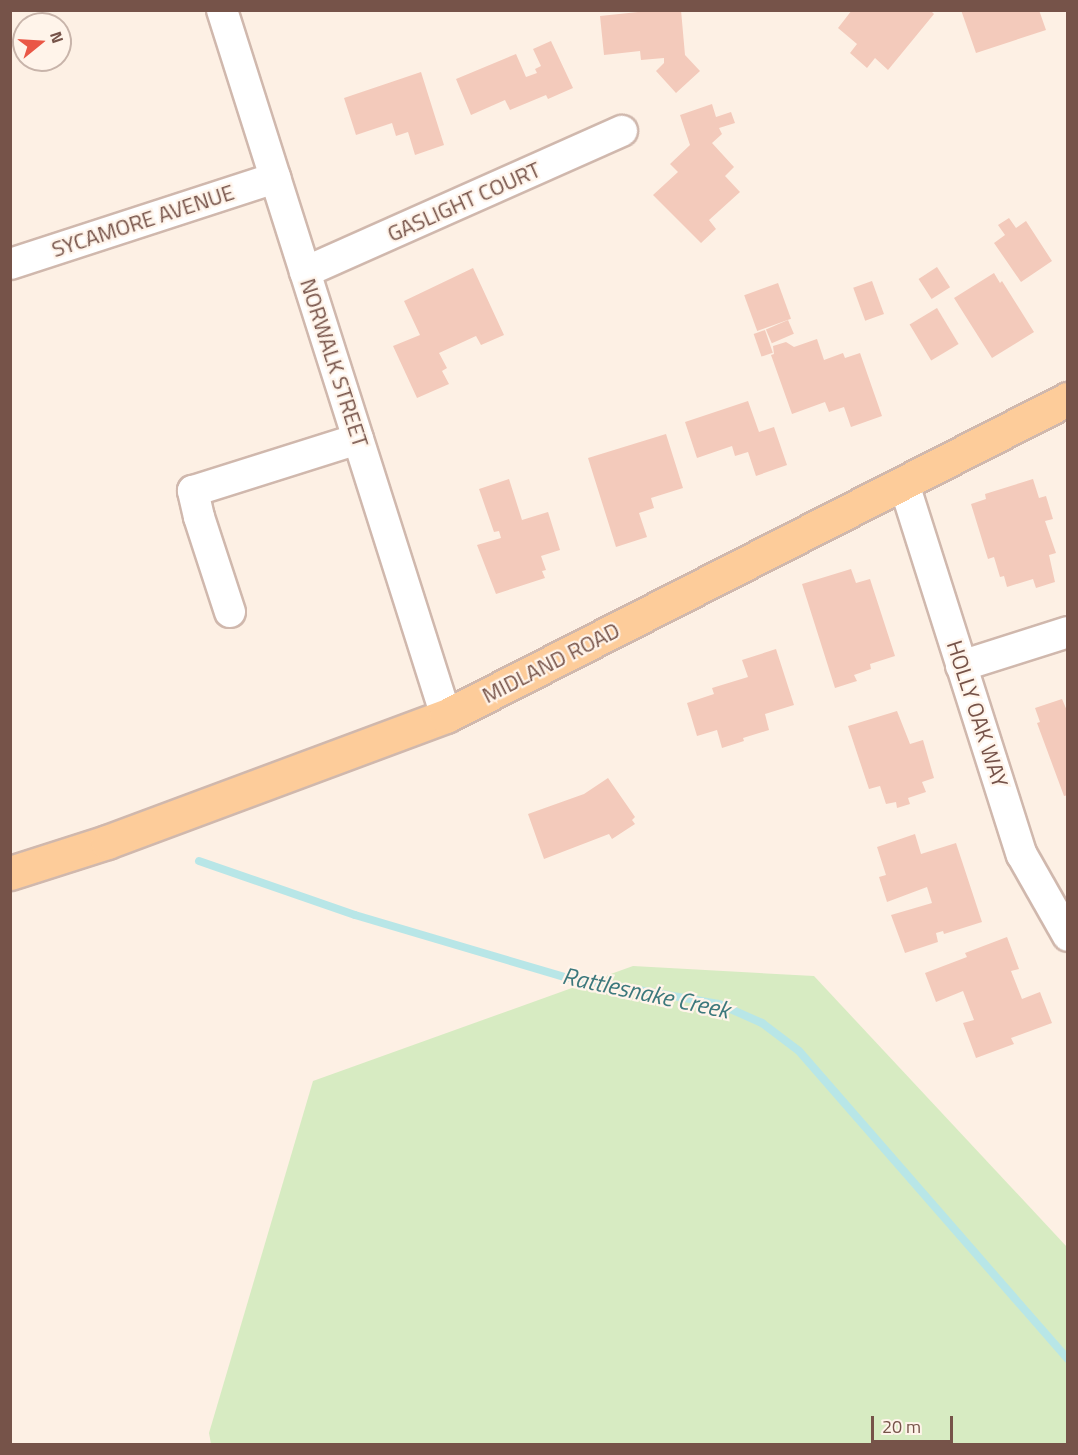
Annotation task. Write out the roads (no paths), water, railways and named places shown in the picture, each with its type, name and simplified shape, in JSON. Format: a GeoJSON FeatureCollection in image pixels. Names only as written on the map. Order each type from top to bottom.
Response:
{"type":"FeatureCollection","features":[{"type":"Feature","properties":{"kind":"main road","name":"MIDLAND ROAD"},"geometry":{"type":"LineString","coordinates":[[10,873],[107,842],[446,716],[1068,399]]}},
{"type":"Feature","properties":{"kind":"street","name":"NORWALK STREET"},"geometry":{"type":"LineString","coordinates":[[222,10],[446,716]]}},
{"type":"Feature","properties":{"kind":"street","name":"GASLIGHT COURT"},"geometry":{"type":"LineString","coordinates":[[305,272],[622,131]]}},
{"type":"Feature","properties":{"kind":"street","name":"SYCAMORE AVENUE"},"geometry":{"type":"LineString","coordinates":[[10,264],[275,178]]}},
{"type":"Feature","properties":{"kind":"street"},"geometry":{"type":"LineString","coordinates":[[230,612],[199,517],[193,491],[358,439]]}},
{"type":"Feature","properties":{"kind":"street","name":"HOLLY OAK WAY"},"geometry":{"type":"LineString","coordinates":[[904,484],[1022,855],[1068,936]]}},
{"type":"Feature","properties":{"kind":"street"},"geometry":{"type":"LineString","coordinates":[[961,666],[1068,632]]}},
{"type":"Feature","properties":{"kind":"waterway","name":"Rattlesnake Creek"},"geometry":{"type":"LineString","coordinates":[[199,861],[355,915],[564,977],[719,1004],[762,1023],[799,1051],[1068,1359]]}}]}
